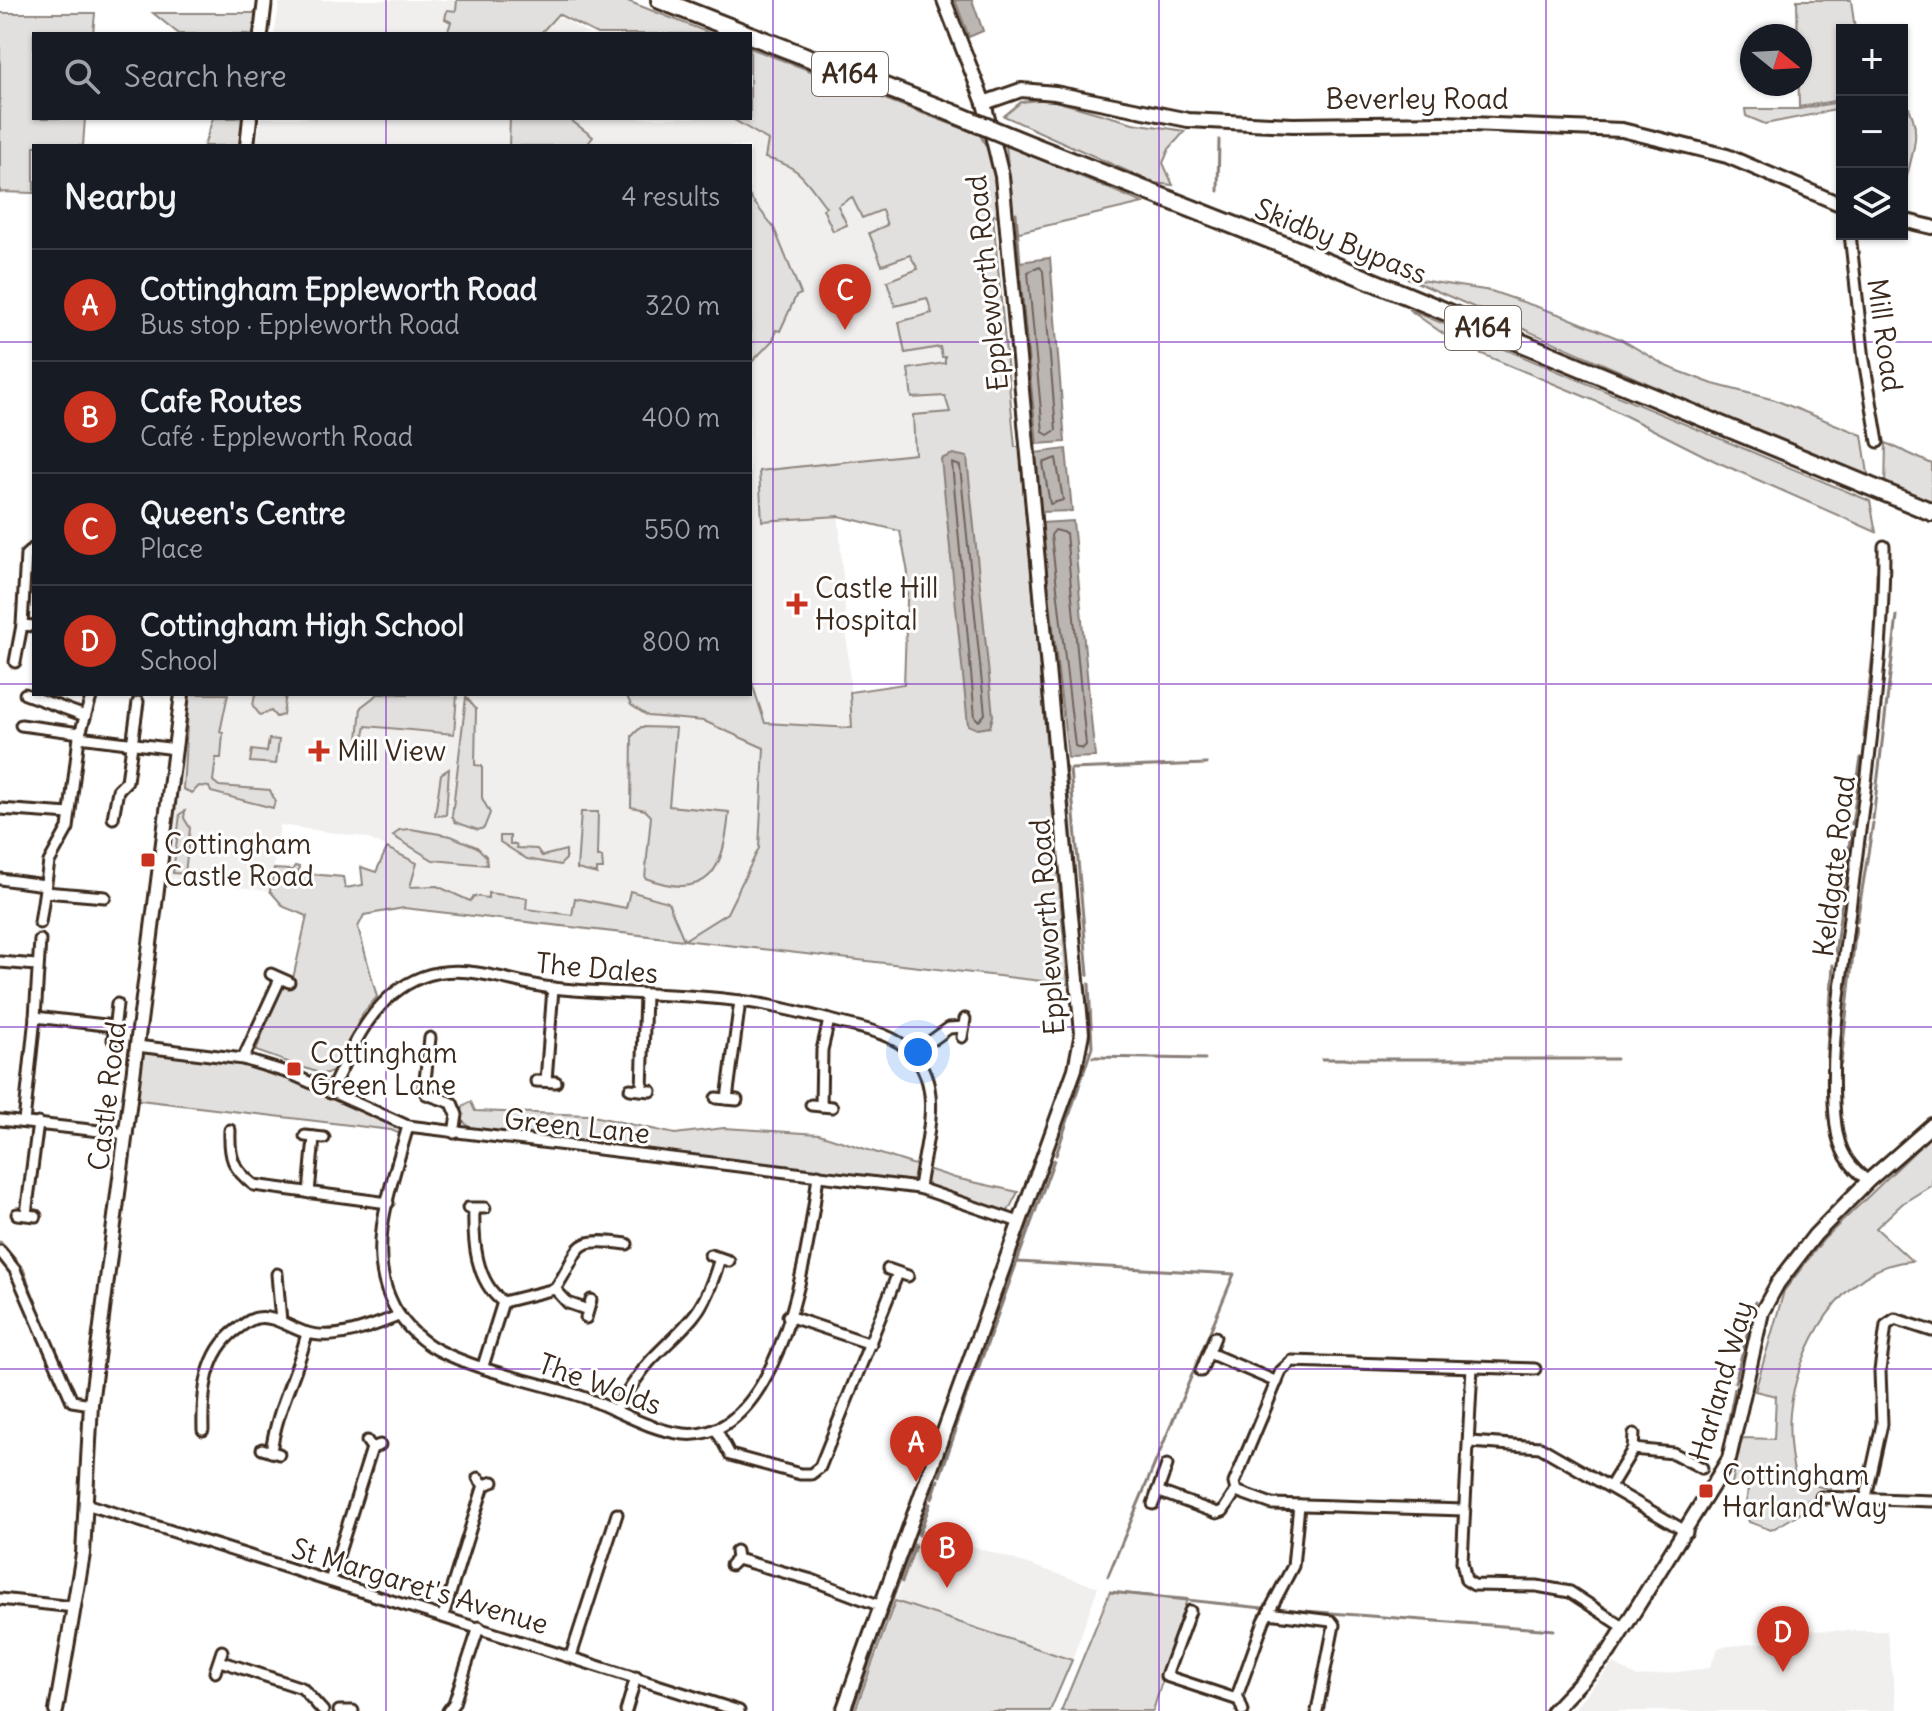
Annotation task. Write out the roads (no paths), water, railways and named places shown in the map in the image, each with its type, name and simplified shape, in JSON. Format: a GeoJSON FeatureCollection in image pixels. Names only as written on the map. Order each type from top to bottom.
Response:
{"type":"FeatureCollection","features":[{"type":"Feature","properties":{"kind":"highway","name":"A164"},"geometry":{"type":"LineString","coordinates":[[660,0],[744,32]]}},
{"type":"Feature","properties":{"kind":"highway","name":"Skidby Bypass"},"geometry":{"type":"LineString","coordinates":[[752,35],[1294,249],[1932,512]]}},
{"type":"Feature","properties":{"kind":"street"},"geometry":{"type":"LineString","coordinates":[[261,32],[265,0]]}},
{"type":"Feature","properties":{"kind":"street","name":"Eppleworth Road"},"geometry":{"type":"LineString","coordinates":[[843,1711],[1075,1069],[1082,1033],[1002,176],[984,103],[944,0]]}},
{"type":"Feature","properties":{"kind":"street","name":"Beverley Road"},"geometry":{"type":"LineString","coordinates":[[984,103],[1021,90],[1055,93],[1188,120],[1293,125],[1443,123],[1622,130],[1727,156],[1836,202]]}},
{"type":"Feature","properties":{"kind":"street"},"geometry":{"type":"LineString","coordinates":[[247,144],[250,120]]}},
{"type":"Feature","properties":{"kind":"street"},"geometry":{"type":"LineString","coordinates":[[1908,221],[1932,227]]}},
{"type":"Feature","properties":{"kind":"street","name":"Mill Road"},"geometry":{"type":"LineString","coordinates":[[1851,240],[1864,360],[1878,442]]}},
{"type":"Feature","properties":{"kind":"street","name":"Keldgate Road"},"geometry":{"type":"LineString","coordinates":[[1868,1181],[1854,1170],[1841,1151],[1836,1126],[1834,1054],[1878,703],[1884,624],[1884,546]]}},
{"type":"Feature","properties":{"kind":"street"},"geometry":{"type":"LineString","coordinates":[[15,662],[22,625],[26,555],[32,550]]}},
{"type":"Feature","properties":{"kind":"street"},"geometry":{"type":"LineString","coordinates":[[22,625],[32,626]]}},
{"type":"Feature","properties":{"kind":"street"},"geometry":{"type":"LineString","coordinates":[[25,694],[85,716]]}},
{"type":"Feature","properties":{"kind":"street"},"geometry":{"type":"LineString","coordinates":[[40,923],[53,851],[68,828],[80,735],[91,696]]}},
{"type":"Feature","properties":{"kind":"street","name":"Castle Road"},"geometry":{"type":"LineString","coordinates":[[60,1710],[86,1504],[91,1404],[182,696]]}},
{"type":"Feature","properties":{"kind":"street"},"geometry":{"type":"LineString","coordinates":[[113,818],[118,790],[127,781],[138,702]]}},
{"type":"Feature","properties":{"kind":"street"},"geometry":{"type":"LineString","coordinates":[[21,725],[176,749]]}},
{"type":"Feature","properties":{"kind":"street"},"geometry":{"type":"LineString","coordinates":[[0,809],[69,814]]}},
{"type":"Feature","properties":{"kind":"street"},"geometry":{"type":"LineString","coordinates":[[0,879],[105,897]]}},
{"type":"Feature","properties":{"kind":"street"},"geometry":{"type":"LineString","coordinates":[[24,1122],[40,940]]}},
{"type":"Feature","properties":{"kind":"street"},"geometry":{"type":"LineString","coordinates":[[0,962],[36,965]]}},
{"type":"Feature","properties":{"kind":"street","name":"The Dales"},"geometry":{"type":"LineString","coordinates":[[330,1093],[370,1017],[400,990],[420,978],[448,970],[478,972],[505,981],[553,988],[740,1001],[886,1034],[913,1054]]}},
{"type":"Feature","properties":{"kind":"street"},"geometry":{"type":"LineString","coordinates":[[243,1059],[280,978]]}},
{"type":"Feature","properties":{"kind":"street"},"geometry":{"type":"LineString","coordinates":[[546,1081],[553,988]]}},
{"type":"Feature","properties":{"kind":"street"},"geometry":{"type":"LineString","coordinates":[[630,1089],[646,1090],[645,994]]}},
{"type":"Feature","properties":{"kind":"street"},"geometry":{"type":"LineString","coordinates":[[727,1099],[740,1001]]}},
{"type":"Feature","properties":{"kind":"street"},"geometry":{"type":"LineString","coordinates":[[113,1040],[117,1004]]}},
{"type":"Feature","properties":{"kind":"street"},"geometry":{"type":"LineString","coordinates":[[35,1017],[114,1026]]}},
{"type":"Feature","properties":{"kind":"street"},"geometry":{"type":"LineString","coordinates":[[822,1106],[822,1050],[829,1020]]}},
{"type":"Feature","properties":{"kind":"street"},"geometry":{"type":"LineString","coordinates":[[919,1188],[932,1116],[930,1095],[913,1054],[949,1028],[964,1028]]}},
{"type":"Feature","properties":{"kind":"street"},"geometry":{"type":"LineString","coordinates":[[430,1038],[424,1088],[426,1094],[452,1103],[457,1115],[454,1133]]}},
{"type":"Feature","properties":{"kind":"street","name":"Green Lane"},"geometry":{"type":"LineString","coordinates":[[137,1046],[243,1059],[289,1073],[408,1126],[919,1188],[1019,1222]]}},
{"type":"Feature","properties":{"kind":"street"},"geometry":{"type":"LineString","coordinates":[[0,1120],[127,1134]]}},
{"type":"Feature","properties":{"kind":"street"},"geometry":{"type":"LineString","coordinates":[[26,1214],[38,1123]]}},
{"type":"Feature","properties":{"kind":"street","name":"Harland Way"},"geometry":{"type":"LineString","coordinates":[[1553,1711],[1609,1652],[1687,1532],[1729,1459],[1762,1312],[1794,1258],[1868,1181],[1932,1125]]}},
{"type":"Feature","properties":{"kind":"street","name":"The Wolds"},"geometry":{"type":"LineString","coordinates":[[408,1126],[383,1235],[383,1276],[398,1316],[438,1350],[615,1410],[646,1426],[690,1435],[716,1429]]}},
{"type":"Feature","properties":{"kind":"street"},"geometry":{"type":"LineString","coordinates":[[230,1129],[229,1157],[238,1173],[254,1185],[388,1203]]}},
{"type":"Feature","properties":{"kind":"street"},"geometry":{"type":"LineString","coordinates":[[309,1193],[314,1137]]}},
{"type":"Feature","properties":{"kind":"street"},"geometry":{"type":"LineString","coordinates":[[818,1175],[805,1267],[762,1385],[745,1409],[716,1429],[730,1455],[811,1474],[829,1452],[898,1273]]}},
{"type":"Feature","properties":{"kind":"street"},"geometry":{"type":"LineString","coordinates":[[485,1208],[471,1208],[476,1256],[493,1290],[503,1302]]}},
{"type":"Feature","properties":{"kind":"street"},"geometry":{"type":"LineString","coordinates":[[503,1302],[555,1289],[578,1248],[588,1241],[621,1241]]}},
{"type":"Feature","properties":{"kind":"street"},"geometry":{"type":"LineString","coordinates":[[0,1251],[15,1270],[72,1401],[91,1404]]}},
{"type":"Feature","properties":{"kind":"street"},"geometry":{"type":"LineString","coordinates":[[615,1410],[651,1360],[694,1320],[712,1287],[719,1258]]}},
{"type":"Feature","properties":{"kind":"street"},"geometry":{"type":"LineString","coordinates":[[277,1273],[281,1322]]}},
{"type":"Feature","properties":{"kind":"street"},"geometry":{"type":"LineString","coordinates":[[555,1289],[568,1303],[588,1309]]}},
{"type":"Feature","properties":{"kind":"street"},"geometry":{"type":"LineString","coordinates":[[483,1366],[503,1302]]}},
{"type":"Feature","properties":{"kind":"street"},"geometry":{"type":"LineString","coordinates":[[203,1431],[206,1385],[219,1347],[250,1320],[259,1317],[281,1322],[307,1333],[359,1332],[398,1316]]}},
{"type":"Feature","properties":{"kind":"street"},"geometry":{"type":"LineString","coordinates":[[788,1316],[871,1344]]}},
{"type":"Feature","properties":{"kind":"street"},"geometry":{"type":"LineString","coordinates":[[1866,1497],[1882,1424],[1880,1371],[1886,1325],[1895,1319],[1932,1331]]}},
{"type":"Feature","properties":{"kind":"street"},"geometry":{"type":"LineString","coordinates":[[271,1452],[276,1415],[302,1355],[307,1333]]}},
{"type":"Feature","properties":{"kind":"street"},"geometry":{"type":"LineString","coordinates":[[1201,1371],[1215,1337]]}},
{"type":"Feature","properties":{"kind":"street"},"geometry":{"type":"LineString","coordinates":[[1209,1353],[1277,1382]]}},
{"type":"Feature","properties":{"kind":"street"},"geometry":{"type":"LineString","coordinates":[[1157,1491],[1217,1513],[1223,1511],[1236,1491],[1234,1483],[1281,1371],[1292,1361],[1535,1369]]}},
{"type":"Feature","properties":{"kind":"street"},"geometry":{"type":"LineString","coordinates":[[1472,1367],[1462,1569],[1469,1584],[1537,1586],[1570,1592],[1625,1628]]}},
{"type":"Feature","properties":{"kind":"street"},"geometry":{"type":"LineString","coordinates":[[1610,1487],[1633,1449],[1634,1434]]}},
{"type":"Feature","properties":{"kind":"street"},"geometry":{"type":"LineString","coordinates":[[1470,1442],[1540,1447],[1687,1532]]}},
{"type":"Feature","properties":{"kind":"street"},"geometry":{"type":"LineString","coordinates":[[330,1581],[373,1445]]}},
{"type":"Feature","properties":{"kind":"street"},"geometry":{"type":"LineString","coordinates":[[1633,1449],[1673,1453],[1702,1468]]}},
{"type":"Feature","properties":{"kind":"street"},"geometry":{"type":"LineString","coordinates":[[1153,1504],[1167,1465]]}},
{"type":"Feature","properties":{"kind":"street"},"geometry":{"type":"LineString","coordinates":[[443,1616],[485,1482]]}},
{"type":"Feature","properties":{"kind":"street"},"geometry":{"type":"LineString","coordinates":[[1236,1491],[1272,1504],[1464,1510]]}},
{"type":"Feature","properties":{"kind":"street"},"geometry":{"type":"LineString","coordinates":[[1821,1497],[1932,1501]]}},
{"type":"Feature","properties":{"kind":"street","name":"St Margaret's Avenue"},"geometry":{"type":"LineString","coordinates":[[86,1504],[636,1677],[712,1707],[739,1711]]}},
{"type":"Feature","properties":{"kind":"street"},"geometry":{"type":"LineString","coordinates":[[1243,1711],[1238,1697],[1268,1613],[1293,1566],[1299,1505]]}},
{"type":"Feature","properties":{"kind":"street"},"geometry":{"type":"LineString","coordinates":[[571,1656],[617,1514]]}},
{"type":"Feature","properties":{"kind":"street"},"geometry":{"type":"LineString","coordinates":[[734,1558],[812,1580],[881,1606]]}},
{"type":"Feature","properties":{"kind":"street"},"geometry":{"type":"LineString","coordinates":[[0,1599],[74,1607]]}},
{"type":"Feature","properties":{"kind":"street"},"geometry":{"type":"LineString","coordinates":[[1190,1611],[1166,1676],[1234,1700],[1238,1697]]}},
{"type":"Feature","properties":{"kind":"street"},"geometry":{"type":"LineString","coordinates":[[1268,1613],[1331,1621],[1334,1625],[1317,1711]]}},
{"type":"Feature","properties":{"kind":"street"},"geometry":{"type":"LineString","coordinates":[[448,1711],[454,1703],[479,1627]]}},
{"type":"Feature","properties":{"kind":"street"},"geometry":{"type":"LineString","coordinates":[[215,1672],[221,1656],[302,1688],[323,1711]]}},
{"type":"Feature","properties":{"kind":"street"},"geometry":{"type":"LineString","coordinates":[[626,1711],[636,1677]]}},
{"type":"Feature","properties":{"kind":"street"},"geometry":{"type":"LineString","coordinates":[[339,1711],[353,1711]]}},
{"type":"Feature","properties":{"kind":"water"},"geometry":{"type":"Polygon","coordinates":[[[955,0],[972,0],[983,31],[969,37],[955,0]]]}},
{"type":"Feature","properties":{"kind":"water"},"geometry":{"type":"Polygon","coordinates":[[[1050,258],[1065,442],[1037,444],[1019,262],[1050,258]]]}},
{"type":"Feature","properties":{"kind":"water"},"geometry":{"type":"Polygon","coordinates":[[[1066,449],[1072,511],[1039,512],[1034,453],[1066,449]]]}},
{"type":"Feature","properties":{"kind":"water"},"geometry":{"type":"Polygon","coordinates":[[[953,454],[967,457],[993,716],[990,727],[977,729],[968,725],[941,459],[953,454]]]}},
{"type":"Feature","properties":{"kind":"water"},"geometry":{"type":"Polygon","coordinates":[[[1073,521],[1095,757],[1068,758],[1041,523],[1073,521]]]}},
{"type":"Feature","properties":{"kind":"waterway"},"geometry":{"type":"LineString","coordinates":[[1218,191],[1219,140]]}},
{"type":"Feature","properties":{"kind":"waterway"},"geometry":{"type":"LineString","coordinates":[[994,167],[998,215]]}},
{"type":"Feature","properties":{"kind":"waterway"},"geometry":{"type":"LineString","coordinates":[[1016,213],[1020,263]]}},
{"type":"Feature","properties":{"kind":"waterway"},"geometry":{"type":"LineString","coordinates":[[999,216],[1066,944]]}},
{"type":"Feature","properties":{"kind":"waterway"},"geometry":{"type":"LineString","coordinates":[[1875,634],[1877,573]]}},
{"type":"Feature","properties":{"kind":"waterway"},"geometry":{"type":"LineString","coordinates":[[1873,819],[1897,616]]}},
{"type":"Feature","properties":{"kind":"waterway"},"geometry":{"type":"LineString","coordinates":[[1864,737],[1873,653]]}},
{"type":"Feature","properties":{"kind":"waterway"},"geometry":{"type":"LineString","coordinates":[[1858,777],[1861,758]]}},
{"type":"Feature","properties":{"kind":"waterway"},"geometry":{"type":"LineString","coordinates":[[1088,975],[1070,769],[1207,764]]}},
{"type":"Feature","properties":{"kind":"waterway"},"geometry":{"type":"LineString","coordinates":[[1066,768],[1086,1011]]}},
{"type":"Feature","properties":{"kind":"waterway"},"geometry":{"type":"LineString","coordinates":[[1852,824],[1858,784]]}},
{"type":"Feature","properties":{"kind":"waterway"},"geometry":{"type":"LineString","coordinates":[[1857,921],[1873,823]]}},
{"type":"Feature","properties":{"kind":"waterway"},"geometry":{"type":"LineString","coordinates":[[1835,954],[1851,832]]}},
{"type":"Feature","properties":{"kind":"waterway"},"geometry":{"type":"LineString","coordinates":[[1841,1063],[1856,926]]}},
{"type":"Feature","properties":{"kind":"waterway"},"geometry":{"type":"LineString","coordinates":[[1067,943],[1069,971]]}},
{"type":"Feature","properties":{"kind":"waterway"},"geometry":{"type":"LineString","coordinates":[[1827,1049],[1833,965]]}},
{"type":"Feature","properties":{"kind":"waterway"},"geometry":{"type":"LineString","coordinates":[[1056,1155],[1092,1047],[1089,984]]}},
{"type":"Feature","properties":{"kind":"waterway"},"geometry":{"type":"LineString","coordinates":[[1052,1154],[1084,1062],[1086,1043]]}},
{"type":"Feature","properties":{"kind":"waterway"},"geometry":{"type":"LineString","coordinates":[[1093,1057],[1205,1059]]}},
{"type":"Feature","properties":{"kind":"waterway"},"geometry":{"type":"LineString","coordinates":[[1322,1059],[1616,1059]]}},
{"type":"Feature","properties":{"kind":"waterway"},"geometry":{"type":"LineString","coordinates":[[978,1369],[1054,1160]]}},
{"type":"Feature","properties":{"kind":"waterway"},"geometry":{"type":"LineString","coordinates":[[938,1475],[1050,1161]]}},
{"type":"Feature","properties":{"kind":"waterway"},"geometry":{"type":"LineString","coordinates":[[0,1242],[23,1269],[41,1318]]}},
{"type":"Feature","properties":{"kind":"waterway"},"geometry":{"type":"LineString","coordinates":[[1017,1262],[1234,1274],[1108,1576]]}},
{"type":"Feature","properties":{"kind":"waterway"},"geometry":{"type":"LineString","coordinates":[[1735,1382],[1755,1302]]}},
{"type":"Feature","properties":{"kind":"waterway"},"geometry":{"type":"LineString","coordinates":[[1727,1429],[1735,1388]]}},
{"type":"Feature","properties":{"kind":"waterway"},"geometry":{"type":"LineString","coordinates":[[940,1476],[956,1430]]}},
{"type":"Feature","properties":{"kind":"waterway"},"geometry":{"type":"LineString","coordinates":[[932,1499],[938,1480]]}},
{"type":"Feature","properties":{"kind":"waterway"},"geometry":{"type":"LineString","coordinates":[[930,1497],[935,1482]]}},
{"type":"Feature","properties":{"kind":"waterway"},"geometry":{"type":"LineString","coordinates":[[917,1533],[928,1502]]}},
{"type":"Feature","properties":{"kind":"waterway"},"geometry":{"type":"LineString","coordinates":[[919,1535],[930,1504]]}},
{"type":"Feature","properties":{"kind":"waterway"},"geometry":{"type":"LineString","coordinates":[[852,1711],[913,1543]]}},
{"type":"Feature","properties":{"kind":"waterway"},"geometry":{"type":"LineString","coordinates":[[902,1582],[915,1546]]}},
{"type":"Feature","properties":{"kind":"waterway"},"geometry":{"type":"LineString","coordinates":[[1110,1592],[1263,1608]]}},
{"type":"Feature","properties":{"kind":"waterway"},"geometry":{"type":"LineString","coordinates":[[1278,1609],[1554,1630]]}},
{"type":"Feature","properties":{"kind":"waterway"},"geometry":{"type":"LineString","coordinates":[[1544,1711],[1616,1630]]}},
{"type":"Feature","properties":{"kind":"place","name":"Queen's Centre"},"geometry":{"type":"Point","coordinates":[845,330]}},
{"type":"Feature","properties":{"kind":"place","name":"Castle Hill Hospital"},"geometry":{"type":"Point","coordinates":[797,604]}},
{"type":"Feature","properties":{"kind":"place","name":"Mill View"},"geometry":{"type":"Point","coordinates":[319,751]}},
{"type":"Feature","properties":{"kind":"place","name":"Cottingham Castle Road"},"geometry":{"type":"Point","coordinates":[148,860]}},
{"type":"Feature","properties":{"kind":"place","name":"Cottingham Green Lane"},"geometry":{"type":"Point","coordinates":[294,1069]}},
{"type":"Feature","properties":{"kind":"place","name":"Cottingham Eppleworth Road"},"geometry":{"type":"Point","coordinates":[916,1482]}},
{"type":"Feature","properties":{"kind":"place","name":"Cottingham Harland Way"},"geometry":{"type":"Point","coordinates":[1706,1491]}},
{"type":"Feature","properties":{"kind":"place","name":"Cafe Routes"},"geometry":{"type":"Point","coordinates":[947,1588]}},
{"type":"Feature","properties":{"kind":"place","name":"Cottingham High School"},"geometry":{"type":"Point","coordinates":[1783,1672]}}]}
